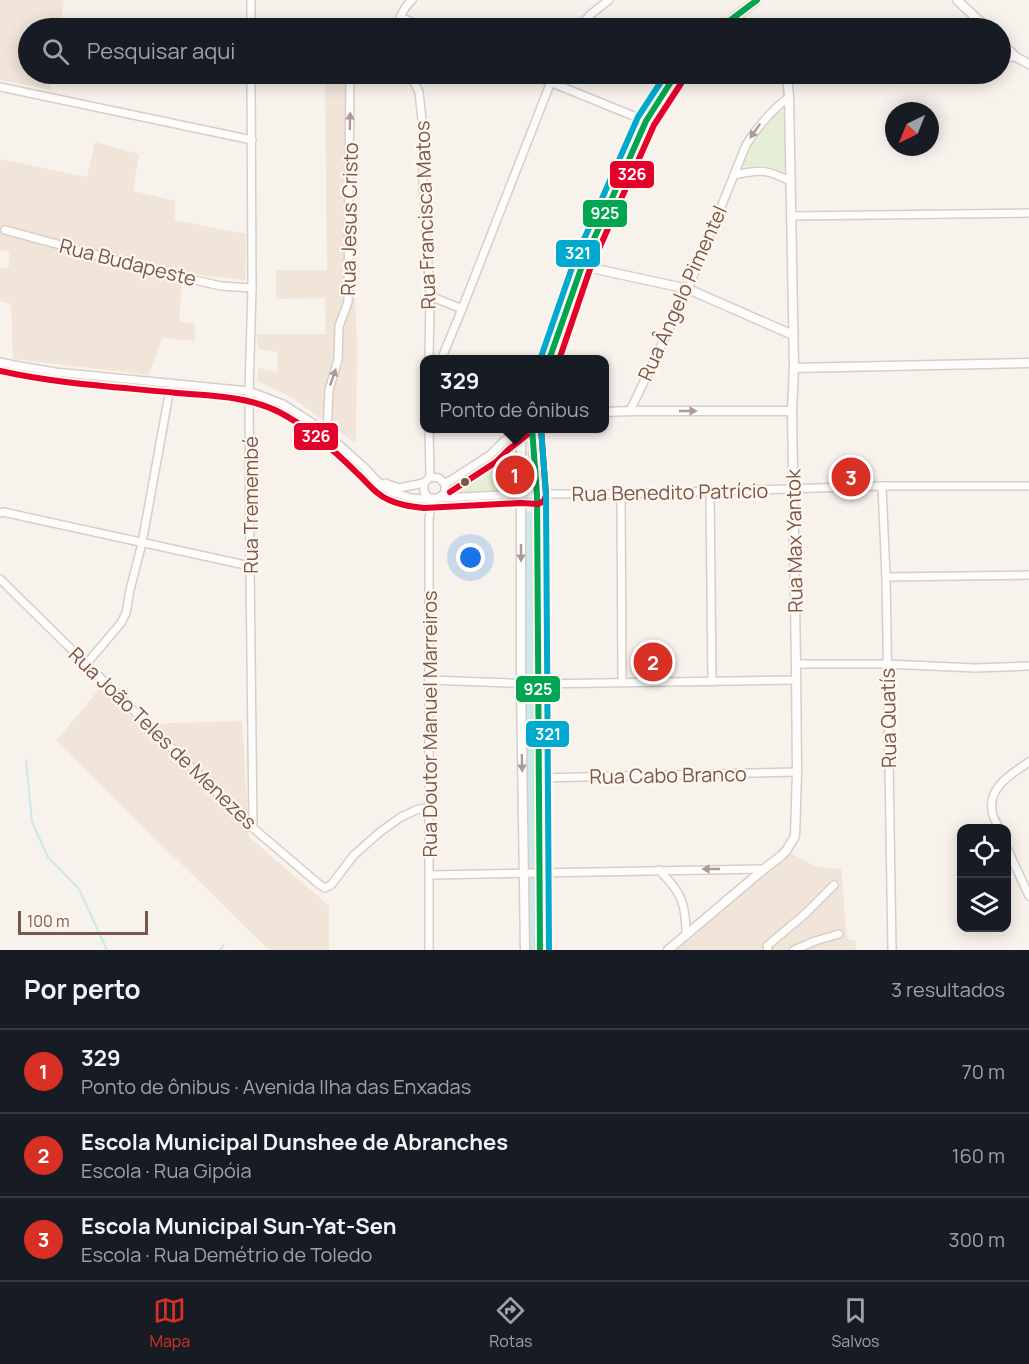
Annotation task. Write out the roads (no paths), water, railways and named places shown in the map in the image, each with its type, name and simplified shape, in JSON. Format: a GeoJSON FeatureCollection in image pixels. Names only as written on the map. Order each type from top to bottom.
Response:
{"type":"FeatureCollection","features":[{"type":"Feature","properties":{"kind":"street"},"geometry":{"type":"LineString","coordinates":[[251,0],[251,18]]}},
{"type":"Feature","properties":{"kind":"street"},"geometry":{"type":"LineString","coordinates":[[400,17],[412,0]]}},
{"type":"Feature","properties":{"kind":"street"},"geometry":{"type":"LineString","coordinates":[[587,18],[609,0]]}},
{"type":"Feature","properties":{"kind":"street"},"geometry":{"type":"LineString","coordinates":[[733,18],[757,0]]}},
{"type":"Feature","properties":{"kind":"street"},"geometry":{"type":"LineString","coordinates":[[957,0],[976,18]]}},
{"type":"Feature","properties":{"kind":"street"},"geometry":{"type":"LineString","coordinates":[[1011,52],[1029,64]]}},
{"type":"Feature","properties":{"kind":"street"},"geometry":{"type":"LineString","coordinates":[[1011,57],[1016,57]]}},
{"type":"Feature","properties":{"kind":"street","name":"Rua Tremembé"},"geometry":{"type":"LineString","coordinates":[[251,84],[252,288],[249,391],[253,828]]}},
{"type":"Feature","properties":{"kind":"street","name":"Rua Jesus Cristo"},"geometry":{"type":"LineString","coordinates":[[327,434],[329,390],[338,360],[339,326],[348,302],[350,84]]}},
{"type":"Feature","properties":{"kind":"street","name":"Rua Francisca Matos"},"geometry":{"type":"LineString","coordinates":[[415,84],[419,92],[422,119],[423,185],[430,296],[429,355]]}},
{"type":"Feature","properties":{"kind":"street"},"geometry":{"type":"LineString","coordinates":[[443,355],[549,84]]}},
{"type":"Feature","properties":{"kind":"street"},"geometry":{"type":"LineString","coordinates":[[555,84],[646,121]]}},
{"type":"Feature","properties":{"kind":"street"},"geometry":{"type":"LineString","coordinates":[[551,355],[582,266],[646,121],[670,84]]}},
{"type":"Feature","properties":{"kind":"street","name":"Rua Max Yantok"},"geometry":{"type":"LineString","coordinates":[[668,950],[786,851],[795,836],[796,664],[792,411],[794,368],[788,84]]}},
{"type":"Feature","properties":{"kind":"street"},"geometry":{"type":"LineString","coordinates":[[0,87],[252,140]]}},
{"type":"Feature","properties":{"kind":"street","name":"Rua Ângelo Pimentel"},"geometry":{"type":"LineString","coordinates":[[630,411],[688,290],[746,145],[758,126],[789,97]]}},
{"type":"Feature","properties":{"kind":"street"},"geometry":{"type":"LineString","coordinates":[[734,175],[764,170],[791,182]]}},
{"type":"Feature","properties":{"kind":"street"},"geometry":{"type":"LineString","coordinates":[[792,216],[1029,213]]}},
{"type":"Feature","properties":{"kind":"street","name":"Rua Budapeste"},"geometry":{"type":"LineString","coordinates":[[5,230],[221,286],[252,288]]}},
{"type":"Feature","properties":{"kind":"street"},"geometry":{"type":"LineString","coordinates":[[582,266],[688,290],[793,335]]}},
{"type":"Feature","properties":{"kind":"street"},"geometry":{"type":"LineString","coordinates":[[430,296],[462,309]]}},
{"type":"Feature","properties":{"kind":"street"},"geometry":{"type":"LineString","coordinates":[[0,362],[55,372],[249,391],[283,404],[327,434],[374,478],[399,488],[424,483],[430,477],[439,477],[445,484],[445,492],[433,498],[424,492],[424,483]]}},
{"type":"Feature","properties":{"kind":"street"},"geometry":{"type":"LineString","coordinates":[[794,368],[1029,363]]}},
{"type":"Feature","properties":{"kind":"street"},"geometry":{"type":"LineString","coordinates":[[87,663],[124,618],[142,543],[171,383]]}},
{"type":"Feature","properties":{"kind":"street"},"geometry":{"type":"LineString","coordinates":[[609,412],[792,411]]}},
{"type":"Feature","properties":{"kind":"street"},"geometry":{"type":"LineString","coordinates":[[429,433],[430,477]]}},
{"type":"Feature","properties":{"kind":"street"},"geometry":{"type":"LineString","coordinates":[[445,484],[490,455],[516,433]]}},
{"type":"Feature","properties":{"kind":"street"},"geometry":{"type":"LineString","coordinates":[[521,433],[522,684],[531,872],[540,950]]}},
{"type":"Feature","properties":{"kind":"street"},"geometry":{"type":"LineString","coordinates":[[525,950],[538,778],[537,495],[532,433]]}},
{"type":"Feature","properties":{"kind":"street","name":"Rua Benedito Patrício"},"geometry":{"type":"LineString","coordinates":[[374,478],[381,485],[398,494],[424,499],[521,494],[621,494],[882,486],[1029,486]]}},
{"type":"Feature","properties":{"kind":"street","name":"Rua Quatís"},"geometry":{"type":"LineString","coordinates":[[882,486],[886,577],[892,950]]}},
{"type":"Feature","properties":{"kind":"street"},"geometry":{"type":"LineString","coordinates":[[710,491],[712,682]]}},
{"type":"Feature","properties":{"kind":"street"},"geometry":{"type":"LineString","coordinates":[[621,494],[622,682]]}},
{"type":"Feature","properties":{"kind":"street","name":"Rua Doutor Manuel Marreiros"},"geometry":{"type":"LineString","coordinates":[[429,950],[429,520],[433,498]]}},
{"type":"Feature","properties":{"kind":"street"},"geometry":{"type":"LineString","coordinates":[[0,513],[250,566]]}},
{"type":"Feature","properties":{"kind":"street"},"geometry":{"type":"LineString","coordinates":[[886,577],[1029,575]]}},
{"type":"Feature","properties":{"kind":"street","name":"Rua João Teles de Menezes"},"geometry":{"type":"LineString","coordinates":[[0,579],[253,828],[320,885],[326,888],[331,885],[354,855],[380,832],[401,817],[429,807]]}},
{"type":"Feature","properties":{"kind":"street"},"geometry":{"type":"LineString","coordinates":[[796,664],[887,664],[975,668],[1029,666]]}},
{"type":"Feature","properties":{"kind":"street"},"geometry":{"type":"LineString","coordinates":[[429,681],[537,684],[795,680]]}},
{"type":"Feature","properties":{"kind":"street"},"geometry":{"type":"LineString","coordinates":[[997,824],[992,814],[991,802],[996,790],[1005,778],[1029,762]]}},
{"type":"Feature","properties":{"kind":"street","name":"Rua Cabo Branco"},"geometry":{"type":"LineString","coordinates":[[538,778],[796,772]]}},
{"type":"Feature","properties":{"kind":"street"},"geometry":{"type":"LineString","coordinates":[[1011,857],[1029,896]]}},
{"type":"Feature","properties":{"kind":"street"},"geometry":{"type":"LineString","coordinates":[[430,875],[764,869]]}},
{"type":"Feature","properties":{"kind":"street"},"geometry":{"type":"LineString","coordinates":[[659,870],[674,885],[683,900],[686,936]]}},
{"type":"Feature","properties":{"kind":"street"},"geometry":{"type":"LineString","coordinates":[[768,948],[834,885]]}},
{"type":"Feature","properties":{"kind":"street"},"geometry":{"type":"LineString","coordinates":[[794,950],[839,934]]}},
{"type":"Feature","properties":{"kind":"waterway"},"geometry":{"type":"LineString","coordinates":[[528,516],[532,950]]}},
{"type":"Feature","properties":{"kind":"waterway"},"geometry":{"type":"LineString","coordinates":[[26,760],[32,822],[48,857],[79,889],[107,950]]}},
{"type":"Feature","properties":{"kind":"waterway"},"geometry":{"type":"LineString","coordinates":[[220,950],[224,945]]}},
{"type":"Feature","properties":{"kind":"place","name":"329"},"geometry":{"type":"Point","coordinates":[515,475]}},
{"type":"Feature","properties":{"kind":"place","name":"Escola Municipal Sun-Yat-Sen"},"geometry":{"type":"Point","coordinates":[851,477]}},
{"type":"Feature","properties":{"kind":"place","name":"Escola Municipal Dunshee de Abranches"},"geometry":{"type":"Point","coordinates":[653,662]}}]}
